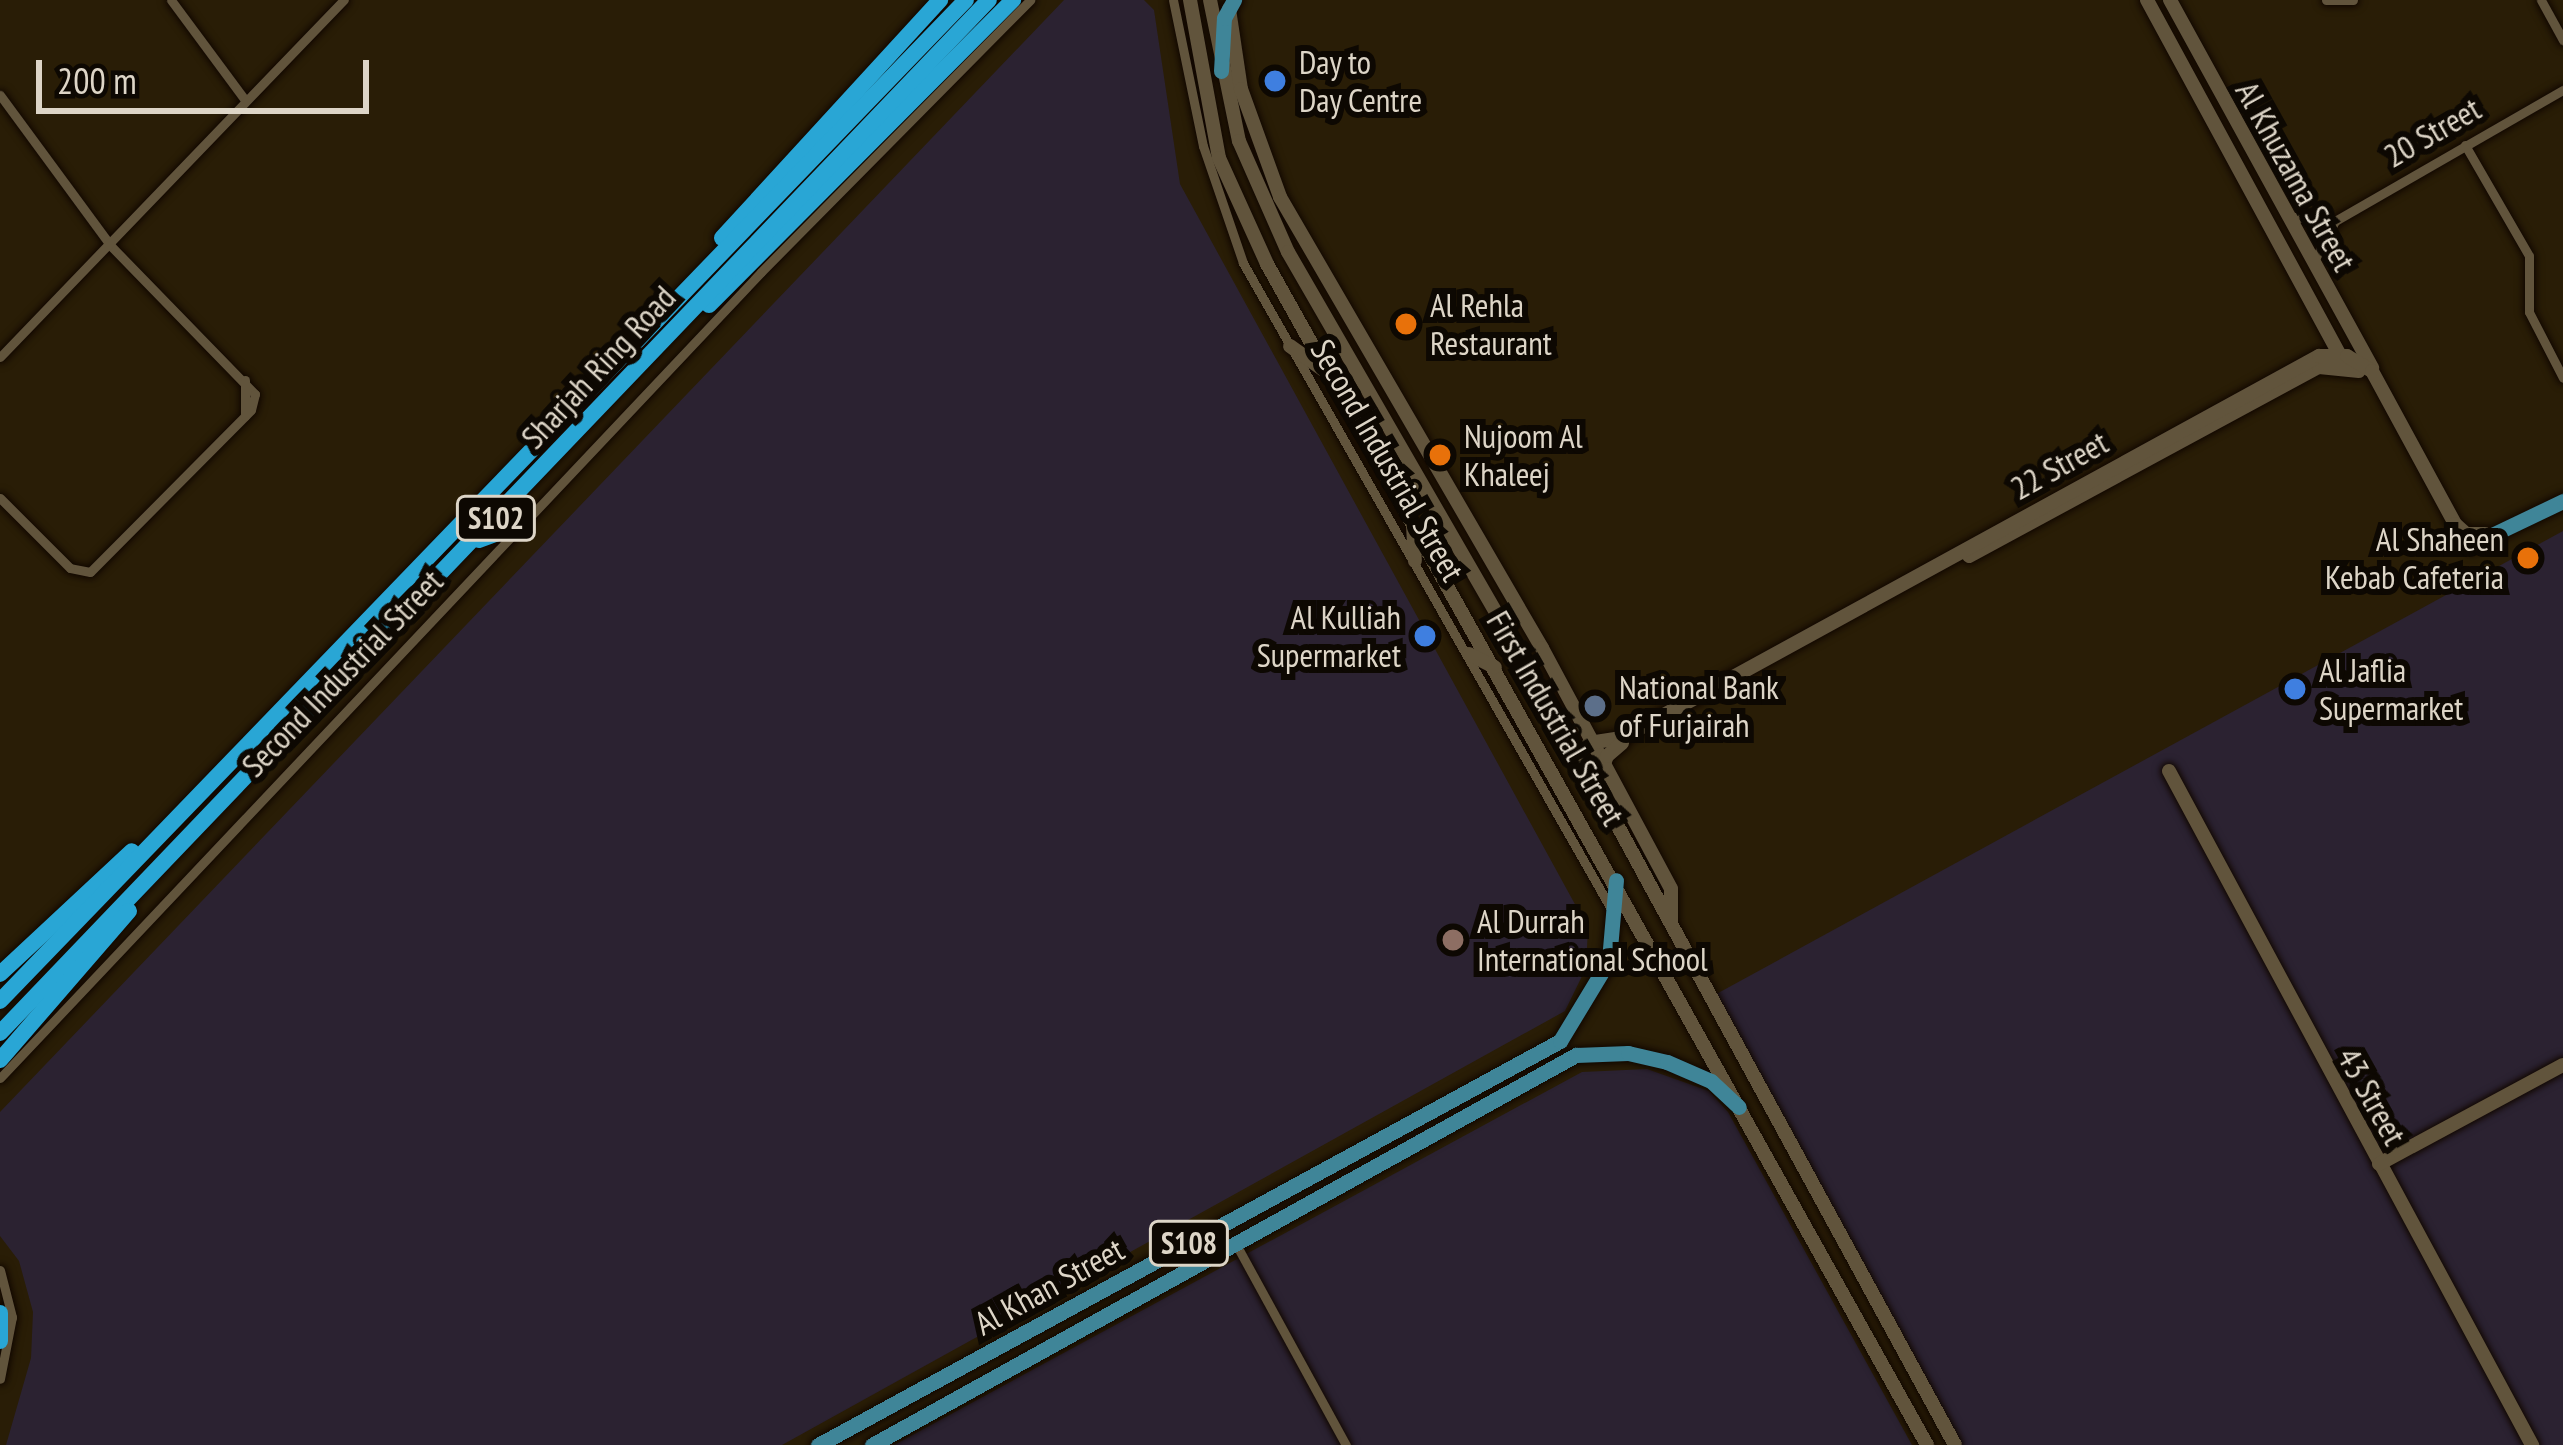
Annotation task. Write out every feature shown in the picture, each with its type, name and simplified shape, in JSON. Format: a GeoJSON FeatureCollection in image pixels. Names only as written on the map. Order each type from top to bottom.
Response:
{"type":"FeatureCollection","features":[{"type":"Feature","properties":{"kind":"highway"},"geometry":{"type":"LineString","coordinates":[[712,256],[821,122],[940,0]]}},
{"type":"Feature","properties":{"kind":"highway","name":"Sharjah Ring Road"},"geometry":{"type":"LineString","coordinates":[[0,1000],[142,844],[966,0]]}},
{"type":"Feature","properties":{"kind":"highway","name":"Sharjah Ring Road"},"geometry":{"type":"LineString","coordinates":[[0,1033],[139,895],[989,0]]}},
{"type":"Feature","properties":{"kind":"highway"},"geometry":{"type":"LineString","coordinates":[[688,317],[724,292],[1013,0]]}},
{"type":"Feature","properties":{"kind":"highway"},"geometry":{"type":"LineString","coordinates":[[473,543],[523,524]]}},
{"type":"Feature","properties":{"kind":"highway"},"geometry":{"type":"LineString","coordinates":[[0,974],[142,844]]}},
{"type":"Feature","properties":{"kind":"highway"},"geometry":{"type":"LineString","coordinates":[[0,1060],[139,895]]}},
{"type":"Feature","properties":{"kind":"highway"},"geometry":{"type":"LineString","coordinates":[[0,1313],[0,1341]]}},
{"type":"Feature","properties":{"kind":"main road"},"geometry":{"type":"LineString","coordinates":[[1221,71],[1231,3]]}},
{"type":"Feature","properties":{"kind":"main road"},"geometry":{"type":"LineString","coordinates":[[2485,534],[2563,491]]}},
{"type":"Feature","properties":{"kind":"main road"},"geometry":{"type":"LineString","coordinates":[[2470,545],[2563,502]]}},
{"type":"Feature","properties":{"kind":"main road"},"geometry":{"type":"LineString","coordinates":[[1616,880],[1616,924]]}},
{"type":"Feature","properties":{"kind":"main road","name":"Al Khan Street"},"geometry":{"type":"LineString","coordinates":[[818,1445],[1560,1040],[1596,991],[1616,924]]}},
{"type":"Feature","properties":{"kind":"main road","name":"Al Khan Street"},"geometry":{"type":"LineString","coordinates":[[872,1445],[1576,1055],[1628,1052],[1667,1062],[1711,1081],[1739,1107]]}},
{"type":"Feature","properties":{"kind":"street"},"geometry":{"type":"LineString","coordinates":[[171,0],[245,100]]}},
{"type":"Feature","properties":{"kind":"street"},"geometry":{"type":"LineString","coordinates":[[0,357],[344,0]]}},
{"type":"Feature","properties":{"kind":"street","name":"Second Industrial Street"},"geometry":{"type":"LineString","coordinates":[[0,1078],[523,524],[1030,0]]}},
{"type":"Feature","properties":{"kind":"street","name":"Second Industrial Street"},"geometry":{"type":"LineString","coordinates":[[1173,0],[1203,146],[1232,238],[1596,874],[1616,924]]}},
{"type":"Feature","properties":{"kind":"street","name":"First Industrial Street"},"geometry":{"type":"LineString","coordinates":[[1190,0],[1209,123],[1268,264],[1928,1445]]}},
{"type":"Feature","properties":{"kind":"street","name":"First Industrial Street"},"geometry":{"type":"LineString","coordinates":[[1210,0],[1221,71],[1260,196],[1671,923],[1955,1445]]}},
{"type":"Feature","properties":{"kind":"street","name":"Al Khuzama Street"},"geometry":{"type":"LineString","coordinates":[[2147,0],[2343,360]]}},
{"type":"Feature","properties":{"kind":"street","name":"Al Khuzama Street"},"geometry":{"type":"LineString","coordinates":[[2170,0],[2377,377]]}},
{"type":"Feature","properties":{"kind":"street"},"geometry":{"type":"LineString","coordinates":[[2326,0],[2353,0]]}},
{"type":"Feature","properties":{"kind":"street"},"geometry":{"type":"LineString","coordinates":[[2541,0],[2563,40]]}},
{"type":"Feature","properties":{"kind":"street"},"geometry":{"type":"LineString","coordinates":[[1231,3],[1241,89],[1269,173],[1353,328],[1516,599],[1671,889],[1671,923]]}},
{"type":"Feature","properties":{"kind":"street","name":"20 Street"},"geometry":{"type":"LineString","coordinates":[[2335,221],[2559,91],[2563,78]]}},
{"type":"Feature","properties":{"kind":"street"},"geometry":{"type":"LineString","coordinates":[[0,95],[110,245],[245,380],[245,416],[102,564],[65,562],[0,498]]}},
{"type":"Feature","properties":{"kind":"street"},"geometry":{"type":"LineString","coordinates":[[1203,146],[1209,123]]}},
{"type":"Feature","properties":{"kind":"street"},"geometry":{"type":"LineString","coordinates":[[2465,145],[2529,256],[2529,312],[2563,378]]}},
{"type":"Feature","properties":{"kind":"street"},"geometry":{"type":"LineString","coordinates":[[1260,196],[1269,173]]}},
{"type":"Feature","properties":{"kind":"street"},"geometry":{"type":"LineString","coordinates":[[2286,216],[2335,221],[2313,266]]}},
{"type":"Feature","properties":{"kind":"street"},"geometry":{"type":"LineString","coordinates":[[1321,310],[1353,328]]}},
{"type":"Feature","properties":{"kind":"street"},"geometry":{"type":"LineString","coordinates":[[1290,346],[1333,376]]}},
{"type":"Feature","properties":{"kind":"street","name":"22 Street"},"geometry":{"type":"LineString","coordinates":[[1589,743],[1622,738],[2312,358],[2343,360]]}},
{"type":"Feature","properties":{"kind":"street"},"geometry":{"type":"LineString","coordinates":[[2343,360],[2377,377],[2455,524],[2471,536],[2485,534]]}},
{"type":"Feature","properties":{"kind":"street"},"geometry":{"type":"LineString","coordinates":[[2343,360],[2368,380],[2457,536],[2470,545]]}},
{"type":"Feature","properties":{"kind":"street","name":"22 Street"},"geometry":{"type":"LineString","coordinates":[[1603,766],[1619,745],[2319,367],[2343,360]]}},
{"type":"Feature","properties":{"kind":"street"},"geometry":{"type":"LineString","coordinates":[[1413,520],[1415,560]]}},
{"type":"Feature","properties":{"kind":"street"},"geometry":{"type":"LineString","coordinates":[[1469,654],[1495,667]]}},
{"type":"Feature","properties":{"kind":"street"},"geometry":{"type":"LineString","coordinates":[[1595,787],[1603,766]]}},
{"type":"Feature","properties":{"kind":"street","name":"43 Street"},"geometry":{"type":"LineString","coordinates":[[2169,771],[2532,1445]]}},
{"type":"Feature","properties":{"kind":"street"},"geometry":{"type":"LineString","coordinates":[[2379,1164],[2563,1065]]}},
{"type":"Feature","properties":{"kind":"street"},"geometry":{"type":"LineString","coordinates":[[1237,1246],[1346,1445]]}},
{"type":"Feature","properties":{"kind":"street"},"geometry":{"type":"LineString","coordinates":[[0,1270],[12,1318],[0,1378]]}},
{"type":"Feature","properties":{"kind":"shaded area"},"geometry":{"type":"Polygon","coordinates":[[[1064,0],[1144,0],[1154,10],[1180,184],[1588,928],[1586,968],[1565,1011],[782,1445],[6,1445],[31,1358],[33,1312],[19,1261],[0,1236],[0,1112],[1064,0]]]}},
{"type":"Feature","properties":{"kind":"shaded area"},"geometry":{"type":"Polygon","coordinates":[[[2563,531],[2563,1445],[1959,1445],[1709,998],[2563,531]]]}},
{"type":"Feature","properties":{"kind":"shaded area"},"geometry":{"type":"Polygon","coordinates":[[[1647,1069],[1709,1091],[1728,1112],[1912,1445],[894,1445],[1582,1072],[1647,1069]]]}},
{"type":"Feature","properties":{"kind":"place","name":"Day to Day Centre"},"geometry":{"type":"Point","coordinates":[1275,81]}},
{"type":"Feature","properties":{"kind":"place","name":"Al Rehla Restaurant"},"geometry":{"type":"Point","coordinates":[1406,324]}},
{"type":"Feature","properties":{"kind":"place","name":"Nujoom Al Khaleej"},"geometry":{"type":"Point","coordinates":[1440,455]}},
{"type":"Feature","properties":{"kind":"place","name":"Al Shaheen Kebab Cafeteria"},"geometry":{"type":"Point","coordinates":[2528,558]}},
{"type":"Feature","properties":{"kind":"place","name":"Al Kulliah Supermarket"},"geometry":{"type":"Point","coordinates":[1425,636]}},
{"type":"Feature","properties":{"kind":"place","name":"Al Jaflia Supermarket"},"geometry":{"type":"Point","coordinates":[2295,689]}},
{"type":"Feature","properties":{"kind":"place","name":"National Bank of Furjairah"},"geometry":{"type":"Point","coordinates":[1595,706]}},
{"type":"Feature","properties":{"kind":"place","name":"Al Durrah International School"},"geometry":{"type":"Point","coordinates":[1453,940]}}]}
